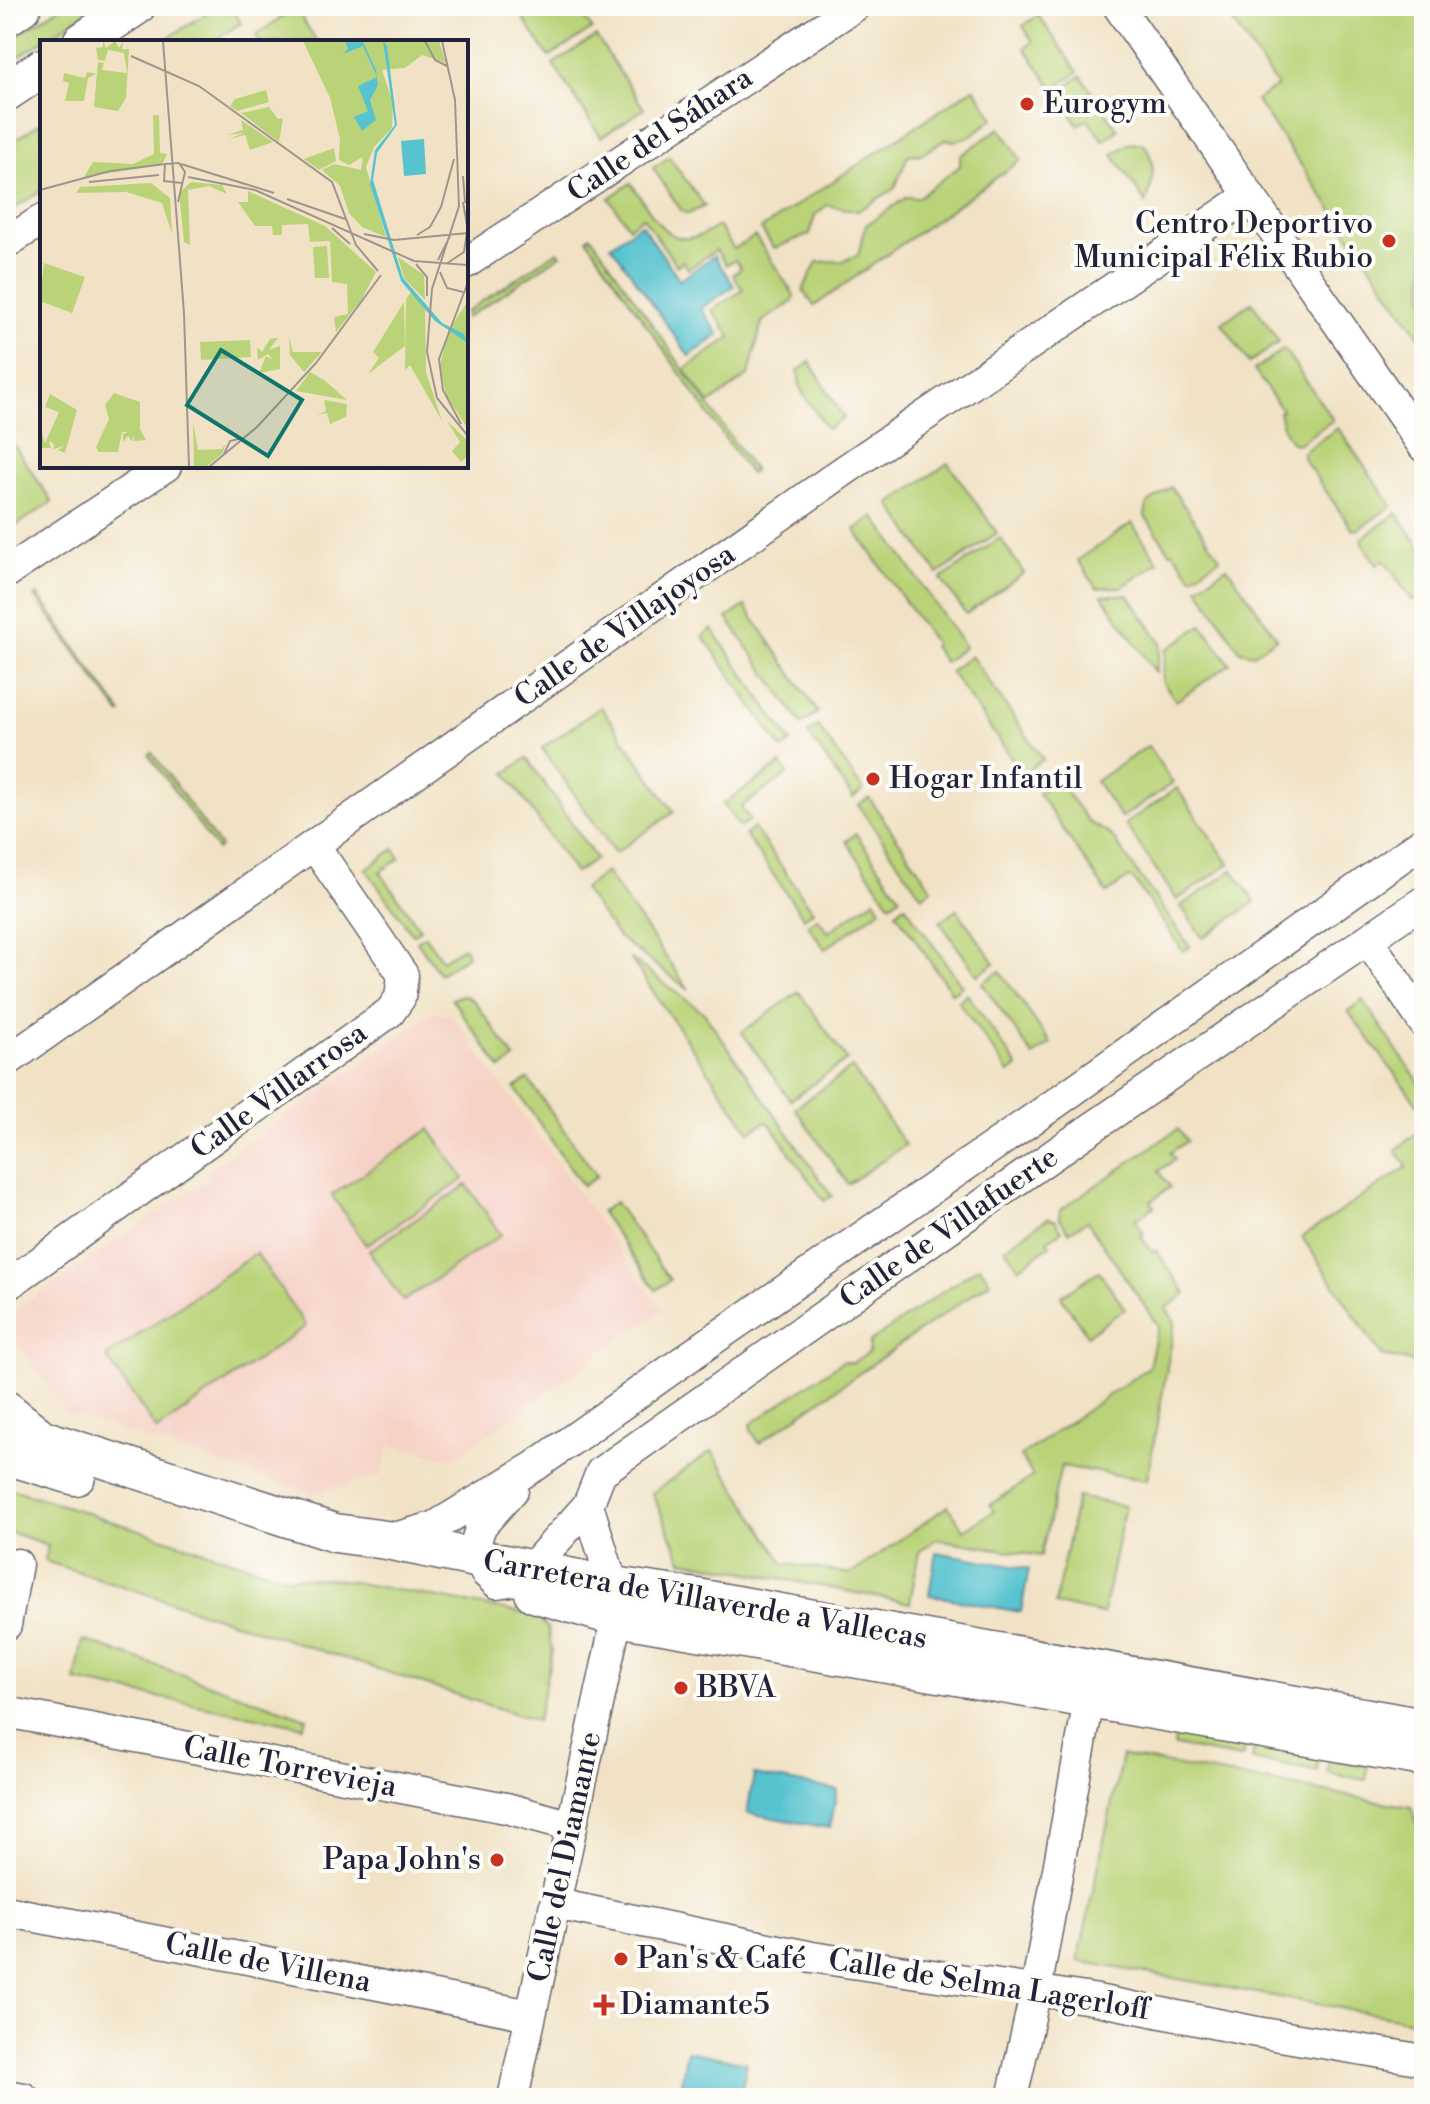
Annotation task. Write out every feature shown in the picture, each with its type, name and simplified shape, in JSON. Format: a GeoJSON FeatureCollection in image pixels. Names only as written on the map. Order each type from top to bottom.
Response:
{"type":"FeatureCollection","features":[{"type":"Feature","properties":{"kind":"main road"},"geometry":{"type":"LineString","coordinates":[[6,17],[22,6]]}},
{"type":"Feature","properties":{"kind":"main road"},"geometry":{"type":"LineString","coordinates":[[85,40],[136,6]]}},
{"type":"Feature","properties":{"kind":"main road"},"geometry":{"type":"LineString","coordinates":[[6,92],[40,69]]}},
{"type":"Feature","properties":{"kind":"main road","name":"Carretera de Villaverde a Vallecas"},"geometry":{"type":"LineString","coordinates":[[6,1410],[42,1439],[335,1533],[386,1540],[615,1601],[1089,1700],[1424,1757]]}},
{"type":"Feature","properties":{"kind":"main road","name":"Carretera de Villaverde a Vallecas"},"geometry":{"type":"LineString","coordinates":[[6,1455],[238,1525],[400,1566],[501,1571]]}},
{"type":"Feature","properties":{"kind":"main road","name":"Carretera de Villaverde a Vallecas"},"geometry":{"type":"LineString","coordinates":[[615,1601],[697,1598],[1424,1728]]}},
{"type":"Feature","properties":{"kind":"street","name":"Calle del Sáhara"},"geometry":{"type":"LineString","coordinates":[[468,262],[855,6]]}},
{"type":"Feature","properties":{"kind":"street"},"geometry":{"type":"LineString","coordinates":[[1118,6],[1424,447]]}},
{"type":"Feature","properties":{"kind":"street","name":"Calle de Villajoyosa"},"geometry":{"type":"LineString","coordinates":[[6,1062],[845,470],[1249,196]]}},
{"type":"Feature","properties":{"kind":"street"},"geometry":{"type":"LineString","coordinates":[[6,243],[40,221]]}},
{"type":"Feature","properties":{"kind":"street"},"geometry":{"type":"LineString","coordinates":[[6,573],[163,468]]}},
{"type":"Feature","properties":{"kind":"street","name":"Calle de Villafuerte"},"geometry":{"type":"LineString","coordinates":[[386,1540],[434,1527],[535,1466],[1043,1112],[1424,841]]}},
{"type":"Feature","properties":{"kind":"street","name":"Calle Villarrosa"},"geometry":{"type":"LineString","coordinates":[[6,1286],[390,1012],[400,998],[403,975],[314,845]]}},
{"type":"Feature","properties":{"kind":"street","name":"Calle de Villafuerte"},"geometry":{"type":"LineString","coordinates":[[535,1466],[481,1526],[474,1548],[501,1571],[588,1505],[601,1472],[1094,1126],[1424,901]]}},
{"type":"Feature","properties":{"kind":"street"},"geometry":{"type":"LineString","coordinates":[[1368,940],[1424,1023]]}},
{"type":"Feature","properties":{"kind":"street"},"geometry":{"type":"LineString","coordinates":[[588,1505],[615,1601]]}},
{"type":"Feature","properties":{"kind":"street"},"geometry":{"type":"LineString","coordinates":[[6,1625],[17,1564]]}},
{"type":"Feature","properties":{"kind":"street","name":"Calle del Diamante"},"geometry":{"type":"LineString","coordinates":[[513,2098],[556,1904],[615,1601]]}},
{"type":"Feature","properties":{"kind":"street"},"geometry":{"type":"LineString","coordinates":[[1012,2098],[1036,1990],[1089,1700]]}},
{"type":"Feature","properties":{"kind":"street","name":"Calle Torrevieja"},"geometry":{"type":"LineString","coordinates":[[6,1712],[506,1808],[572,1826]]}},
{"type":"Feature","properties":{"kind":"street","name":"Calle de Selma Lagerloff"},"geometry":{"type":"LineString","coordinates":[[556,1904],[812,1957],[1036,1990],[1424,2060]]}},
{"type":"Feature","properties":{"kind":"street","name":"Calle de Villena"},"geometry":{"type":"LineString","coordinates":[[6,1911],[530,2015]]}},
{"type":"Feature","properties":{"kind":"street"},"geometry":{"type":"LineString","coordinates":[[6,2095],[24,2098]]}},
{"type":"Feature","properties":{"kind":"shaded area"},"geometry":{"type":"Polygon","coordinates":[[[433,1012],[452,1015],[662,1310],[453,1459],[389,1445],[382,1475],[314,1494],[67,1413],[6,1327],[6,1316],[209,1178],[209,1170],[433,1012]]]}},
{"type":"Feature","properties":{"kind":"green space"},"geometry":{"type":"Polygon","coordinates":[[[62,6],[96,6],[6,65],[6,43],[62,6]]]}},
{"type":"Feature","properties":{"kind":"green space"},"geometry":{"type":"Polygon","coordinates":[[[217,6],[231,6],[241,23],[215,40],[165,40],[217,6]]]}},
{"type":"Feature","properties":{"kind":"green space"},"geometry":{"type":"Polygon","coordinates":[[[515,6],[576,6],[592,29],[549,57],[515,6]]]}},
{"type":"Feature","properties":{"kind":"green space","name":"Centro Deportivo Municipal Félix Rubio"},"geometry":{"type":"Polygon","coordinates":[[[1222,6],[1424,6],[1424,343],[1256,100],[1277,86],[1222,6]]]}},
{"type":"Feature","properties":{"kind":"green space"},"geometry":{"type":"Polygon","coordinates":[[[295,8],[316,40],[259,40],[256,35],[295,8]]]}},
{"type":"Feature","properties":{"kind":"green space"},"geometry":{"type":"Polygon","coordinates":[[[1038,15],[1078,72],[1053,89],[1025,48],[1033,42],[1023,26],[1038,15]]]}},
{"type":"Feature","properties":{"kind":"green space"},"geometry":{"type":"Polygon","coordinates":[[[596,36],[644,109],[601,137],[553,64],[596,36]]]}},
{"type":"Feature","properties":{"kind":"green space"},"geometry":{"type":"Polygon","coordinates":[[[1081,76],[1118,130],[1103,141],[1088,119],[1078,125],[1057,93],[1081,76]]]}},
{"type":"Feature","properties":{"kind":"green space"},"geometry":{"type":"Polygon","coordinates":[[[974,88],[994,118],[978,131],[959,140],[947,139],[922,154],[908,155],[895,188],[858,211],[827,205],[815,215],[810,234],[774,248],[761,229],[974,88]]]}},
{"type":"Feature","properties":{"kind":"green space"},"geometry":{"type":"Polygon","coordinates":[[[40,123],[40,191],[6,214],[6,146],[40,123]]]}},
{"type":"Feature","properties":{"kind":"green space"},"geometry":{"type":"Polygon","coordinates":[[[1000,128],[1021,160],[814,306],[803,290],[817,262],[843,261],[858,255],[866,225],[907,197],[917,198],[960,166],[960,156],[1000,128]]]}},
{"type":"Feature","properties":{"kind":"green space"},"geometry":{"type":"Polygon","coordinates":[[[1140,143],[1149,152],[1152,167],[1146,203],[1113,155],[1128,144],[1140,143]]]}},
{"type":"Feature","properties":{"kind":"green space"},"geometry":{"type":"Polygon","coordinates":[[[669,157],[705,206],[688,214],[681,210],[653,168],[669,157]]]}},
{"type":"Feature","properties":{"kind":"green space"},"geometry":{"type":"Polygon","coordinates":[[[631,183],[657,221],[676,236],[688,238],[702,235],[718,226],[734,249],[755,236],[794,295],[793,301],[762,322],[749,375],[709,404],[685,369],[731,337],[712,310],[743,290],[733,275],[741,268],[735,260],[726,265],[716,250],[688,269],[683,261],[677,266],[643,217],[629,227],[609,198],[631,183]]]}},
{"type":"Feature","properties":{"kind":"green space"},"geometry":{"type":"Polygon","coordinates":[[[591,236],[754,471],[750,474],[587,239],[591,236]]]}},
{"type":"Feature","properties":{"kind":"green space"},"geometry":{"type":"Polygon","coordinates":[[[558,251],[561,255],[468,317],[468,311],[558,251]]]}},
{"type":"Feature","properties":{"kind":"green space"},"geometry":{"type":"Polygon","coordinates":[[[1252,302],[1279,342],[1249,363],[1222,323],[1252,302]]]}},
{"type":"Feature","properties":{"kind":"green space"},"geometry":{"type":"Polygon","coordinates":[[[1284,349],[1333,420],[1298,444],[1292,443],[1283,428],[1279,412],[1282,410],[1254,370],[1284,349]]]}},
{"type":"Feature","properties":{"kind":"green space"},"geometry":{"type":"Polygon","coordinates":[[[810,362],[844,418],[827,429],[800,386],[798,371],[810,362]]]}},
{"type":"Feature","properties":{"kind":"green space"},"geometry":{"type":"Polygon","coordinates":[[[1338,428],[1392,506],[1357,530],[1352,529],[1303,458],[1303,452],[1338,428]]]}},
{"type":"Feature","properties":{"kind":"green space"},"geometry":{"type":"Polygon","coordinates":[[[6,433],[52,502],[6,532],[6,433]]]}},
{"type":"Feature","properties":{"kind":"green space"},"geometry":{"type":"Polygon","coordinates":[[[948,463],[997,533],[938,574],[890,504],[948,463]]]}},
{"type":"Feature","properties":{"kind":"green space"},"geometry":{"type":"Polygon","coordinates":[[[1171,487],[1220,558],[1192,577],[1145,516],[1147,504],[1171,487]]]}},
{"type":"Feature","properties":{"kind":"green space"},"geometry":{"type":"Polygon","coordinates":[[[1397,513],[1424,553],[1424,595],[1417,600],[1412,600],[1384,560],[1377,565],[1361,542],[1362,538],[1397,513]]]}},
{"type":"Feature","properties":{"kind":"green space"},"geometry":{"type":"Polygon","coordinates":[[[874,516],[965,647],[944,662],[933,646],[935,644],[855,530],[874,516]]]}},
{"type":"Feature","properties":{"kind":"green space"},"geometry":{"type":"Polygon","coordinates":[[[1132,523],[1158,562],[1122,587],[1097,588],[1078,560],[1132,523]]]}},
{"type":"Feature","properties":{"kind":"green space"},"geometry":{"type":"Polygon","coordinates":[[[1000,538],[1024,573],[966,614],[941,579],[1000,538]]]}},
{"type":"Feature","properties":{"kind":"green space"},"geometry":{"type":"Polygon","coordinates":[[[1227,567],[1277,638],[1253,654],[1240,651],[1198,587],[1227,567]]]}},
{"type":"Feature","properties":{"kind":"green space"},"geometry":{"type":"Polygon","coordinates":[[[38,595],[122,713],[35,596],[38,595]]]}},
{"type":"Feature","properties":{"kind":"green space"},"geometry":{"type":"Polygon","coordinates":[[[1102,595],[1128,595],[1161,642],[1156,673],[1102,595]]]}},
{"type":"Feature","properties":{"kind":"green space"},"geometry":{"type":"Polygon","coordinates":[[[745,606],[818,712],[802,724],[727,618],[745,606]]]}},
{"type":"Feature","properties":{"kind":"green space"},"geometry":{"type":"Polygon","coordinates":[[[1202,625],[1230,664],[1176,701],[1162,681],[1166,650],[1202,625]]]}},
{"type":"Feature","properties":{"kind":"green space"},"geometry":{"type":"Polygon","coordinates":[[[712,629],[791,742],[782,749],[703,636],[712,629]]]}},
{"type":"Feature","properties":{"kind":"green space"},"geometry":{"type":"Polygon","coordinates":[[[971,656],[1043,759],[1023,774],[950,671],[971,656]]]}},
{"type":"Feature","properties":{"kind":"green space"},"geometry":{"type":"Polygon","coordinates":[[[601,707],[674,812],[615,853],[542,748],[601,707]]]}},
{"type":"Feature","properties":{"kind":"green space"},"geometry":{"type":"Polygon","coordinates":[[[818,726],[863,790],[853,798],[808,733],[818,726]]]}},
{"type":"Feature","properties":{"kind":"green space"},"geometry":{"type":"Polygon","coordinates":[[[1148,746],[1173,783],[1121,818],[1096,781],[1148,746]]]}},
{"type":"Feature","properties":{"kind":"green space"},"geometry":{"type":"Polygon","coordinates":[[[152,752],[220,847],[217,850],[149,755],[152,752]]]}},
{"type":"Feature","properties":{"kind":"green space"},"geometry":{"type":"Polygon","coordinates":[[[527,758],[596,859],[575,873],[506,773],[527,758]]]}},
{"type":"Feature","properties":{"kind":"green space"},"geometry":{"type":"Polygon","coordinates":[[[781,764],[788,774],[741,807],[750,820],[740,827],[723,804],[781,764]]]}},
{"type":"Feature","properties":{"kind":"green space"},"geometry":{"type":"Polygon","coordinates":[[[1057,780],[1089,822],[1111,835],[1190,947],[1183,951],[1133,879],[1129,878],[1107,893],[1038,793],[1057,780]]]}},
{"type":"Feature","properties":{"kind":"green space"},"geometry":{"type":"Polygon","coordinates":[[[1177,788],[1229,864],[1177,900],[1125,824],[1177,788]]]}},
{"type":"Feature","properties":{"kind":"green space"},"geometry":{"type":"Polygon","coordinates":[[[869,798],[932,889],[922,896],[858,805],[869,798]]]}},
{"type":"Feature","properties":{"kind":"green space"},"geometry":{"type":"Polygon","coordinates":[[[754,828],[813,911],[804,918],[745,835],[754,828]]]}},
{"type":"Feature","properties":{"kind":"green space"},"geometry":{"type":"Polygon","coordinates":[[[856,834],[900,897],[890,904],[846,841],[856,834]]]}},
{"type":"Feature","properties":{"kind":"green space"},"geometry":{"type":"Polygon","coordinates":[[[394,849],[400,858],[380,872],[420,929],[413,935],[366,869],[394,849]]]}},
{"type":"Feature","properties":{"kind":"green space"},"geometry":{"type":"Polygon","coordinates":[[[1233,870],[1255,902],[1203,938],[1181,906],[1233,870]]]}},
{"type":"Feature","properties":{"kind":"green space"},"geometry":{"type":"Polygon","coordinates":[[[606,872],[689,990],[618,937],[583,889],[606,872]]]}},
{"type":"Feature","properties":{"kind":"green space"},"geometry":{"type":"Polygon","coordinates":[[[875,899],[881,909],[825,949],[808,925],[818,918],[828,932],[875,899]]]}},
{"type":"Feature","properties":{"kind":"green space"},"geometry":{"type":"Polygon","coordinates":[[[905,905],[962,986],[952,993],[896,912],[905,905]]]}},
{"type":"Feature","properties":{"kind":"green space"},"geometry":{"type":"Polygon","coordinates":[[[957,910],[995,963],[977,975],[940,922],[957,910]]]}},
{"type":"Feature","properties":{"kind":"green space"},"geometry":{"type":"Polygon","coordinates":[[[425,936],[442,960],[463,947],[468,955],[440,974],[417,941],[425,936]]]}},
{"type":"Feature","properties":{"kind":"green space"},"geometry":{"type":"Polygon","coordinates":[[[630,958],[704,1013],[832,1196],[824,1201],[769,1123],[765,1122],[750,1132],[630,958]]]}},
{"type":"Feature","properties":{"kind":"green space"},"geometry":{"type":"Polygon","coordinates":[[[1000,971],[1051,1044],[1033,1056],[982,983],[1000,971]]]}},
{"type":"Feature","properties":{"kind":"green space"},"geometry":{"type":"Polygon","coordinates":[[[799,992],[847,1060],[790,1100],[742,1032],[799,992]]]}},
{"type":"Feature","properties":{"kind":"green space"},"geometry":{"type":"Polygon","coordinates":[[[967,994],[1018,1067],[1009,1073],[958,1001],[967,994]]]}},
{"type":"Feature","properties":{"kind":"green space"},"geometry":{"type":"Polygon","coordinates":[[[466,996],[475,1002],[515,1059],[501,1069],[452,999],[466,996]]]}},
{"type":"Feature","properties":{"kind":"green space"},"geometry":{"type":"Polygon","coordinates":[[[1363,1000],[1424,1090],[1424,1113],[1348,1011],[1363,1000]]]}},
{"type":"Feature","properties":{"kind":"green space"},"geometry":{"type":"Polygon","coordinates":[[[852,1068],[905,1145],[848,1184],[795,1108],[852,1068]]]}},
{"type":"Feature","properties":{"kind":"green space"},"geometry":{"type":"Polygon","coordinates":[[[528,1079],[597,1176],[583,1186],[515,1088],[528,1079]]]}},
{"type":"Feature","properties":{"kind":"green space"},"geometry":{"type":"Polygon","coordinates":[[[1424,1127],[1424,1364],[1382,1356],[1302,1237],[1407,1167],[1396,1150],[1424,1127]]]}},
{"type":"Feature","properties":{"kind":"green space"},"geometry":{"type":"Polygon","coordinates":[[[430,1129],[464,1179],[366,1245],[332,1195],[430,1129]]]}},
{"type":"Feature","properties":{"kind":"green space"},"geometry":{"type":"Polygon","coordinates":[[[1178,1129],[1187,1141],[1170,1153],[1175,1159],[1159,1171],[1170,1187],[1151,1201],[1154,1207],[1135,1220],[1152,1252],[1156,1250],[1186,1294],[1166,1308],[1175,1322],[1147,1480],[1061,1466],[1041,1556],[936,1539],[919,1552],[910,1603],[682,1560],[652,1493],[712,1451],[784,1563],[851,1574],[948,1506],[964,1530],[994,1511],[990,1505],[1033,1476],[1021,1456],[1149,1367],[1158,1326],[1087,1221],[1069,1232],[1059,1217],[1060,1210],[1178,1129]]]}},
{"type":"Feature","properties":{"kind":"green space"},"geometry":{"type":"Polygon","coordinates":[[[467,1185],[501,1235],[403,1301],[369,1251],[467,1185]]]}},
{"type":"Feature","properties":{"kind":"green space"},"geometry":{"type":"Polygon","coordinates":[[[615,1202],[670,1280],[656,1290],[601,1212],[615,1202]]]}},
{"type":"Feature","properties":{"kind":"green space"},"geometry":{"type":"Polygon","coordinates":[[[1048,1218],[1055,1220],[1062,1231],[1047,1241],[1050,1245],[1019,1268],[1005,1248],[1048,1218]]]}},
{"type":"Feature","properties":{"kind":"green space"},"geometry":{"type":"Polygon","coordinates":[[[256,1253],[306,1326],[157,1430],[106,1357],[256,1253]]]}},
{"type":"Feature","properties":{"kind":"green space"},"geometry":{"type":"Polygon","coordinates":[[[980,1266],[990,1282],[759,1443],[751,1424],[843,1361],[852,1363],[869,1352],[870,1342],[980,1266]]]}},
{"type":"Feature","properties":{"kind":"green space"},"geometry":{"type":"Polygon","coordinates":[[[1099,1271],[1125,1309],[1087,1335],[1061,1296],[1099,1271]]]}},
{"type":"Feature","properties":{"kind":"green space"},"geometry":{"type":"Polygon","coordinates":[[[6,1487],[285,1577],[336,1579],[537,1616],[548,1629],[552,1651],[537,1721],[45,1561],[48,1545],[6,1531],[6,1487]]]}},
{"type":"Feature","properties":{"kind":"green space"},"geometry":{"type":"Polygon","coordinates":[[[1077,1497],[1125,1506],[1103,1614],[1055,1604],[1077,1497]]]}},
{"type":"Feature","properties":{"kind":"green space"},"geometry":{"type":"Polygon","coordinates":[[[83,1640],[307,1718],[303,1726],[75,1681],[83,1640]]]}},
{"type":"Feature","properties":{"kind":"green space"},"geometry":{"type":"Polygon","coordinates":[[[1176,1731],[1245,1744],[1242,1758],[1174,1746],[1176,1731]]]}},
{"type":"Feature","properties":{"kind":"green space"},"geometry":{"type":"Polygon","coordinates":[[[1254,1747],[1319,1758],[1317,1771],[1252,1760],[1254,1747]]]}},
{"type":"Feature","properties":{"kind":"green space"},"geometry":{"type":"Polygon","coordinates":[[[1122,1756],[1411,1807],[1424,1843],[1424,2023],[1078,1961],[1122,1756]]]}},
{"type":"Feature","properties":{"kind":"green space"},"geometry":{"type":"Polygon","coordinates":[[[1329,1759],[1368,1766],[1366,1780],[1327,1773],[1329,1759]]]}},
{"type":"Feature","properties":{"kind":"water"},"geometry":{"type":"Polygon","coordinates":[[[641,224],[680,280],[714,256],[734,286],[701,308],[719,335],[689,356],[611,245],[641,224]]]}},
{"type":"Feature","properties":{"kind":"water"},"geometry":{"type":"Polygon","coordinates":[[[936,1552],[1029,1569],[1021,1612],[929,1595],[936,1552]]]}},
{"type":"Feature","properties":{"kind":"water"},"geometry":{"type":"Polygon","coordinates":[[[754,1775],[837,1790],[830,1828],[747,1813],[754,1775]]]}},
{"type":"Feature","properties":{"kind":"water"},"geometry":{"type":"Polygon","coordinates":[[[687,2051],[747,2063],[740,2098],[680,2088],[687,2051]]]}},
{"type":"Feature","properties":{"kind":"place","name":"Eurogym"},"geometry":{"type":"Point","coordinates":[1027,104]}},
{"type":"Feature","properties":{"kind":"place","name":"Centro Deportivo Municipal Félix Rubio"},"geometry":{"type":"Point","coordinates":[1389,241]}},
{"type":"Feature","properties":{"kind":"place","name":"Hogar Infantil"},"geometry":{"type":"Point","coordinates":[873,779]}},
{"type":"Feature","properties":{"kind":"place","name":"BBVA"},"geometry":{"type":"Point","coordinates":[681,1688]}},
{"type":"Feature","properties":{"kind":"place","name":"Papa John's"},"geometry":{"type":"Point","coordinates":[497,1860]}},
{"type":"Feature","properties":{"kind":"place","name":"Pan's & Café"},"geometry":{"type":"Point","coordinates":[621,1959]}},
{"type":"Feature","properties":{"kind":"place","name":"Diamante5"},"geometry":{"type":"Point","coordinates":[604,2005]}}]}
